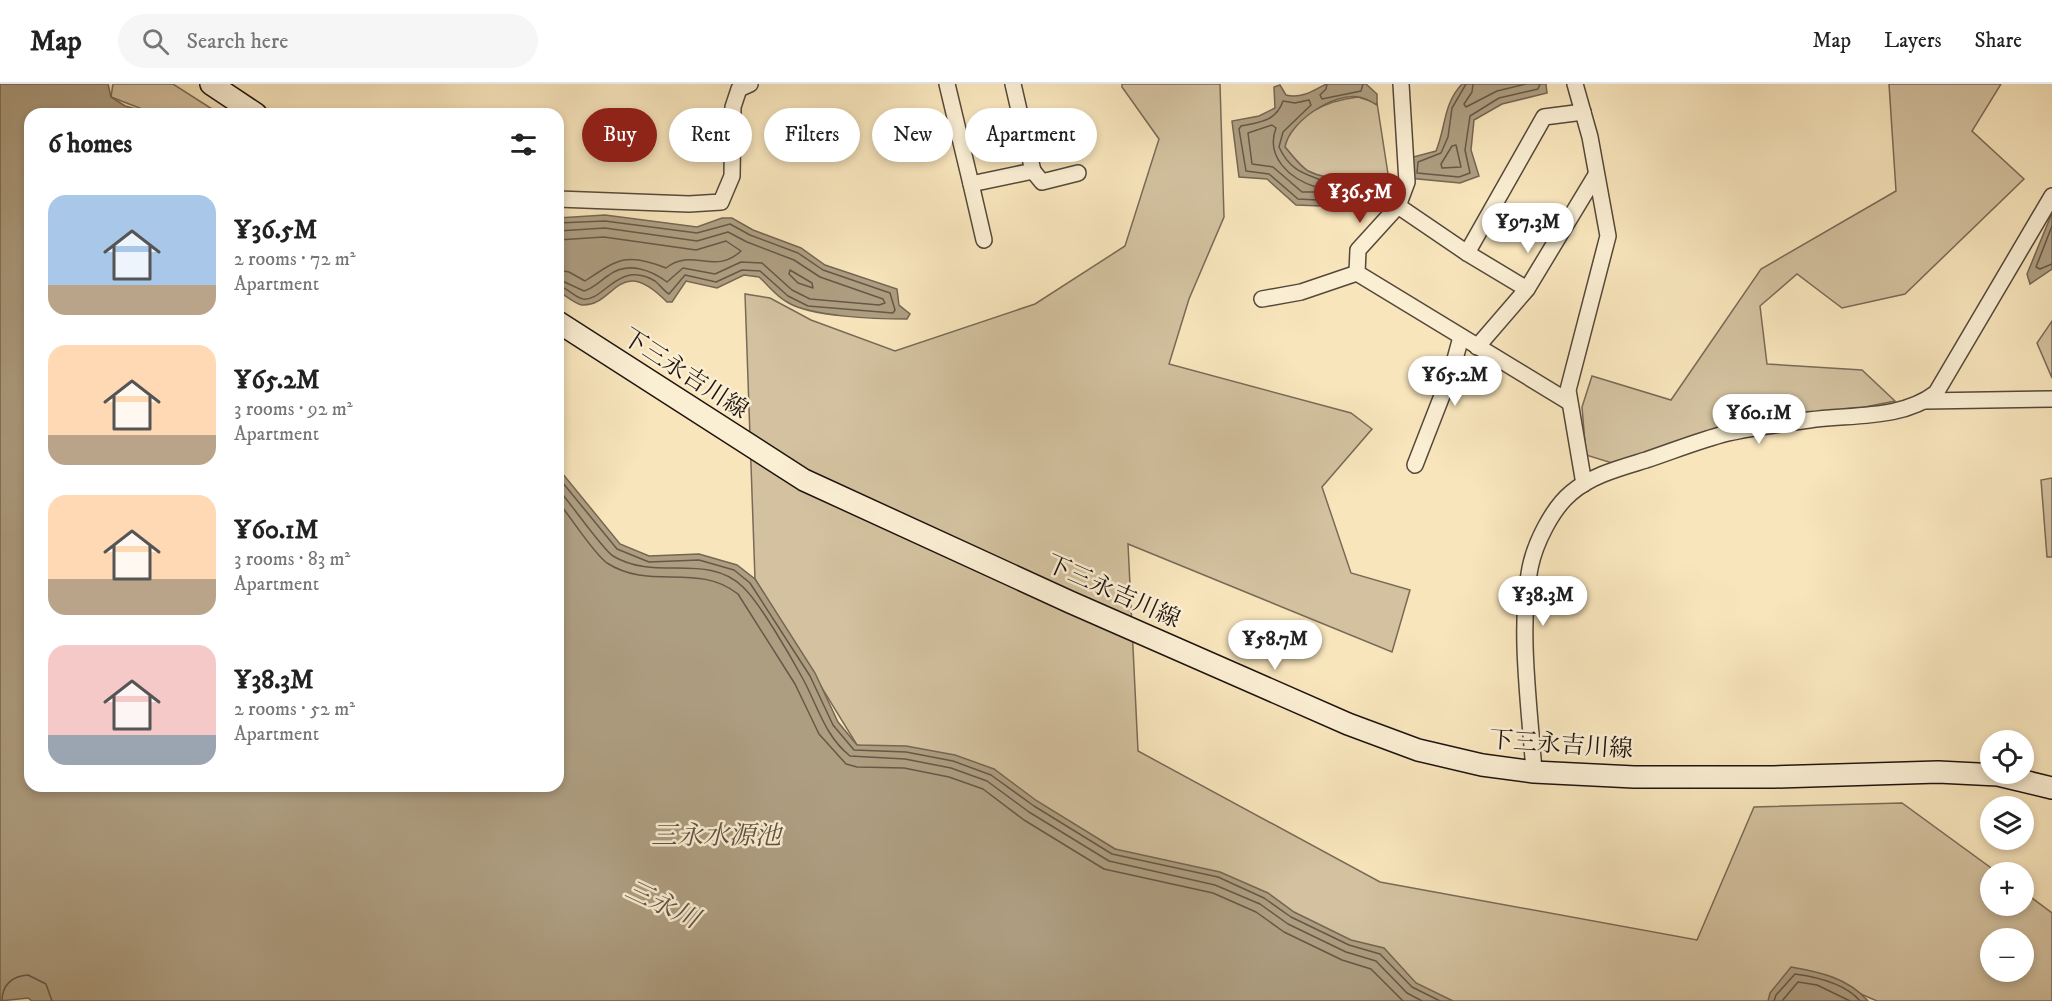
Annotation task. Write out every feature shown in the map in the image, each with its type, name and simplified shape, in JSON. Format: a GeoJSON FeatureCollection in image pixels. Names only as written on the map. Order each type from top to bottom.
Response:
{"type":"FeatureCollection","features":[{"type":"Feature","properties":{"kind":"main road"},"geometry":{"type":"LineString","coordinates":[[211,84],[247,108]]}},
{"type":"Feature","properties":{"kind":"main road","name":"下三永吉川線"},"geometry":{"type":"LineString","coordinates":[[564,326],[804,480],[909,530],[1347,724],[1418,750],[1482,765],[1534,772],[1634,777],[1774,777],[1938,772],[1998,775],[2052,788]]}},
{"type":"Feature","properties":{"kind":"street"},"geometry":{"type":"LineString","coordinates":[[564,199],[689,204],[721,202],[732,176],[733,106],[739,89],[750,84]]}},
{"type":"Feature","properties":{"kind":"street"},"geometry":{"type":"LineString","coordinates":[[947,84],[984,240]]}},
{"type":"Feature","properties":{"kind":"street"},"geometry":{"type":"LineString","coordinates":[[1013,84],[1033,171],[1042,182],[1078,173]]}},
{"type":"Feature","properties":{"kind":"street"},"geometry":{"type":"LineString","coordinates":[[1357,273],[1358,250],[1398,206],[1407,182],[1401,84]]}},
{"type":"Feature","properties":{"kind":"street"},"geometry":{"type":"LineString","coordinates":[[1575,84],[1590,137],[1608,236],[1568,390],[1584,484]]}},
{"type":"Feature","properties":{"kind":"street"},"geometry":{"type":"LineString","coordinates":[[1467,253],[1544,117],[1583,112]]}},
{"type":"Feature","properties":{"kind":"street"},"geometry":{"type":"LineString","coordinates":[[971,184],[1033,171]]}},
{"type":"Feature","properties":{"kind":"street"},"geometry":{"type":"LineString","coordinates":[[1477,347],[1527,289],[1583,192],[1596,175]]}},
{"type":"Feature","properties":{"kind":"street"},"geometry":{"type":"LineString","coordinates":[[1534,772],[1527,659],[1527,602],[1530,567],[1539,540],[1570,494],[1605,473],[1728,433],[1814,419],[1891,411],[1913,407],[1925,401],[1936,393],[2052,196]]}},
{"type":"Feature","properties":{"kind":"street"},"geometry":{"type":"LineString","coordinates":[[1398,206],[1467,253],[1527,289]]}},
{"type":"Feature","properties":{"kind":"street"},"geometry":{"type":"LineString","coordinates":[[1262,299],[1301,292],[1357,273]]}},
{"type":"Feature","properties":{"kind":"street"},"geometry":{"type":"LineString","coordinates":[[1357,273],[1569,402]]}},
{"type":"Feature","properties":{"kind":"street"},"geometry":{"type":"LineString","coordinates":[[1415,465],[1452,370],[1461,337]]}},
{"type":"Feature","properties":{"kind":"street"},"geometry":{"type":"LineString","coordinates":[[1925,401],[2052,399]]}},
{"type":"Feature","properties":{"kind":"shaded area"},"geometry":{"type":"Polygon","coordinates":[[[113,84],[173,84],[211,108],[139,108],[111,97],[113,84]]]}},
{"type":"Feature","properties":{"kind":"shaded area"},"geometry":{"type":"Polygon","coordinates":[[[1122,84],[1220,84],[1224,217],[1189,299],[1169,364],[1351,413],[1372,429],[1322,487],[1351,573],[1410,590],[1392,652],[1128,544],[1138,751],[1380,882],[1697,940],[1754,807],[1902,803],[1983,862],[1980,862],[1980,916],[2034,916],[2034,900],[2052,913],[2052,1001],[1877,1001],[1805,970],[1791,1001],[1427,1001],[1115,849],[968,760],[857,745],[755,579],[745,294],[770,298],[811,320],[895,351],[1035,304],[1125,246],[1159,139],[1122,84]]]}},
{"type":"Feature","properties":{"kind":"shaded area"},"geometry":{"type":"Polygon","coordinates":[[[1889,84],[2001,84],[1972,131],[2024,179],[1905,294],[1842,308],[1797,274],[1760,306],[1767,364],[1862,370],[1895,401],[1774,425],[1625,467],[1586,455],[1582,407],[1592,376],[1671,400],[1761,269],[1896,191],[1889,84]]]}},
{"type":"Feature","properties":{"kind":"shaded area"},"geometry":{"type":"Polygon","coordinates":[[[1358,97],[1377,103],[1388,174],[1337,179],[1308,171],[1285,147],[1288,136],[1303,118],[1313,111],[1335,102],[1358,97]]]}},
{"type":"Feature","properties":{"kind":"shaded area"},"geometry":{"type":"Polygon","coordinates":[[[2052,321],[2052,378],[2037,343],[2052,321]]]}},
{"type":"Feature","properties":{"kind":"shaded area"},"geometry":{"type":"Polygon","coordinates":[[[2052,478],[2052,557],[2047,557],[2041,480],[2052,478]]]}},
{"type":"Feature","properties":{"kind":"water","name":"三永水源池"},"geometry":{"type":"Polygon","coordinates":[[[0,84],[108,84],[111,97],[132,108],[24,108],[24,792],[564,792],[564,475],[620,544],[649,556],[699,554],[737,565],[755,579],[815,673],[838,722],[857,745],[906,746],[955,755],[994,769],[1037,801],[1115,849],[1220,872],[1268,893],[1294,912],[1351,940],[1384,948],[1416,983],[1453,1001],[32,1001],[28,998],[0,1001],[0,84]]]}},
{"type":"Feature","properties":{"kind":"water"},"geometry":{"type":"Polygon","coordinates":[[[1326,84],[1366,84],[1377,94],[1377,105],[1361,98],[1349,97],[1326,104],[1314,111],[1295,128],[1288,137],[1285,147],[1305,169],[1317,175],[1347,179],[1388,174],[1396,188],[1333,192],[1322,206],[1296,205],[1267,179],[1239,177],[1232,121],[1259,116],[1275,108],[1274,87],[1280,85],[1286,95],[1297,96],[1307,94],[1326,84]]]}},
{"type":"Feature","properties":{"kind":"water"},"geometry":{"type":"Polygon","coordinates":[[[1462,84],[1546,84],[1547,93],[1502,104],[1474,120],[1471,150],[1479,176],[1460,183],[1408,178],[1413,157],[1436,151],[1451,100],[1462,84]]]}},
{"type":"Feature","properties":{"kind":"water"},"geometry":{"type":"Polygon","coordinates":[[[2052,213],[2052,269],[2030,284],[2027,274],[2052,213]]]}},
{"type":"Feature","properties":{"kind":"water"},"geometry":{"type":"Polygon","coordinates":[[[605,215],[697,227],[722,218],[732,218],[753,230],[801,248],[825,265],[897,289],[899,305],[910,314],[907,319],[844,316],[811,311],[783,300],[759,277],[744,275],[717,288],[686,281],[672,302],[667,302],[651,288],[638,282],[627,282],[593,303],[582,305],[564,295],[564,218],[605,215]]]}},
{"type":"Feature","properties":{"kind":"water"},"geometry":{"type":"Polygon","coordinates":[[[1791,967],[1833,977],[1852,987],[1868,1001],[1768,1001],[1770,993],[1791,967]]]}},
{"type":"Feature","properties":{"kind":"water label","name":"三永川"},"geometry":{"type":"Point","coordinates":[662,905]}}]}
